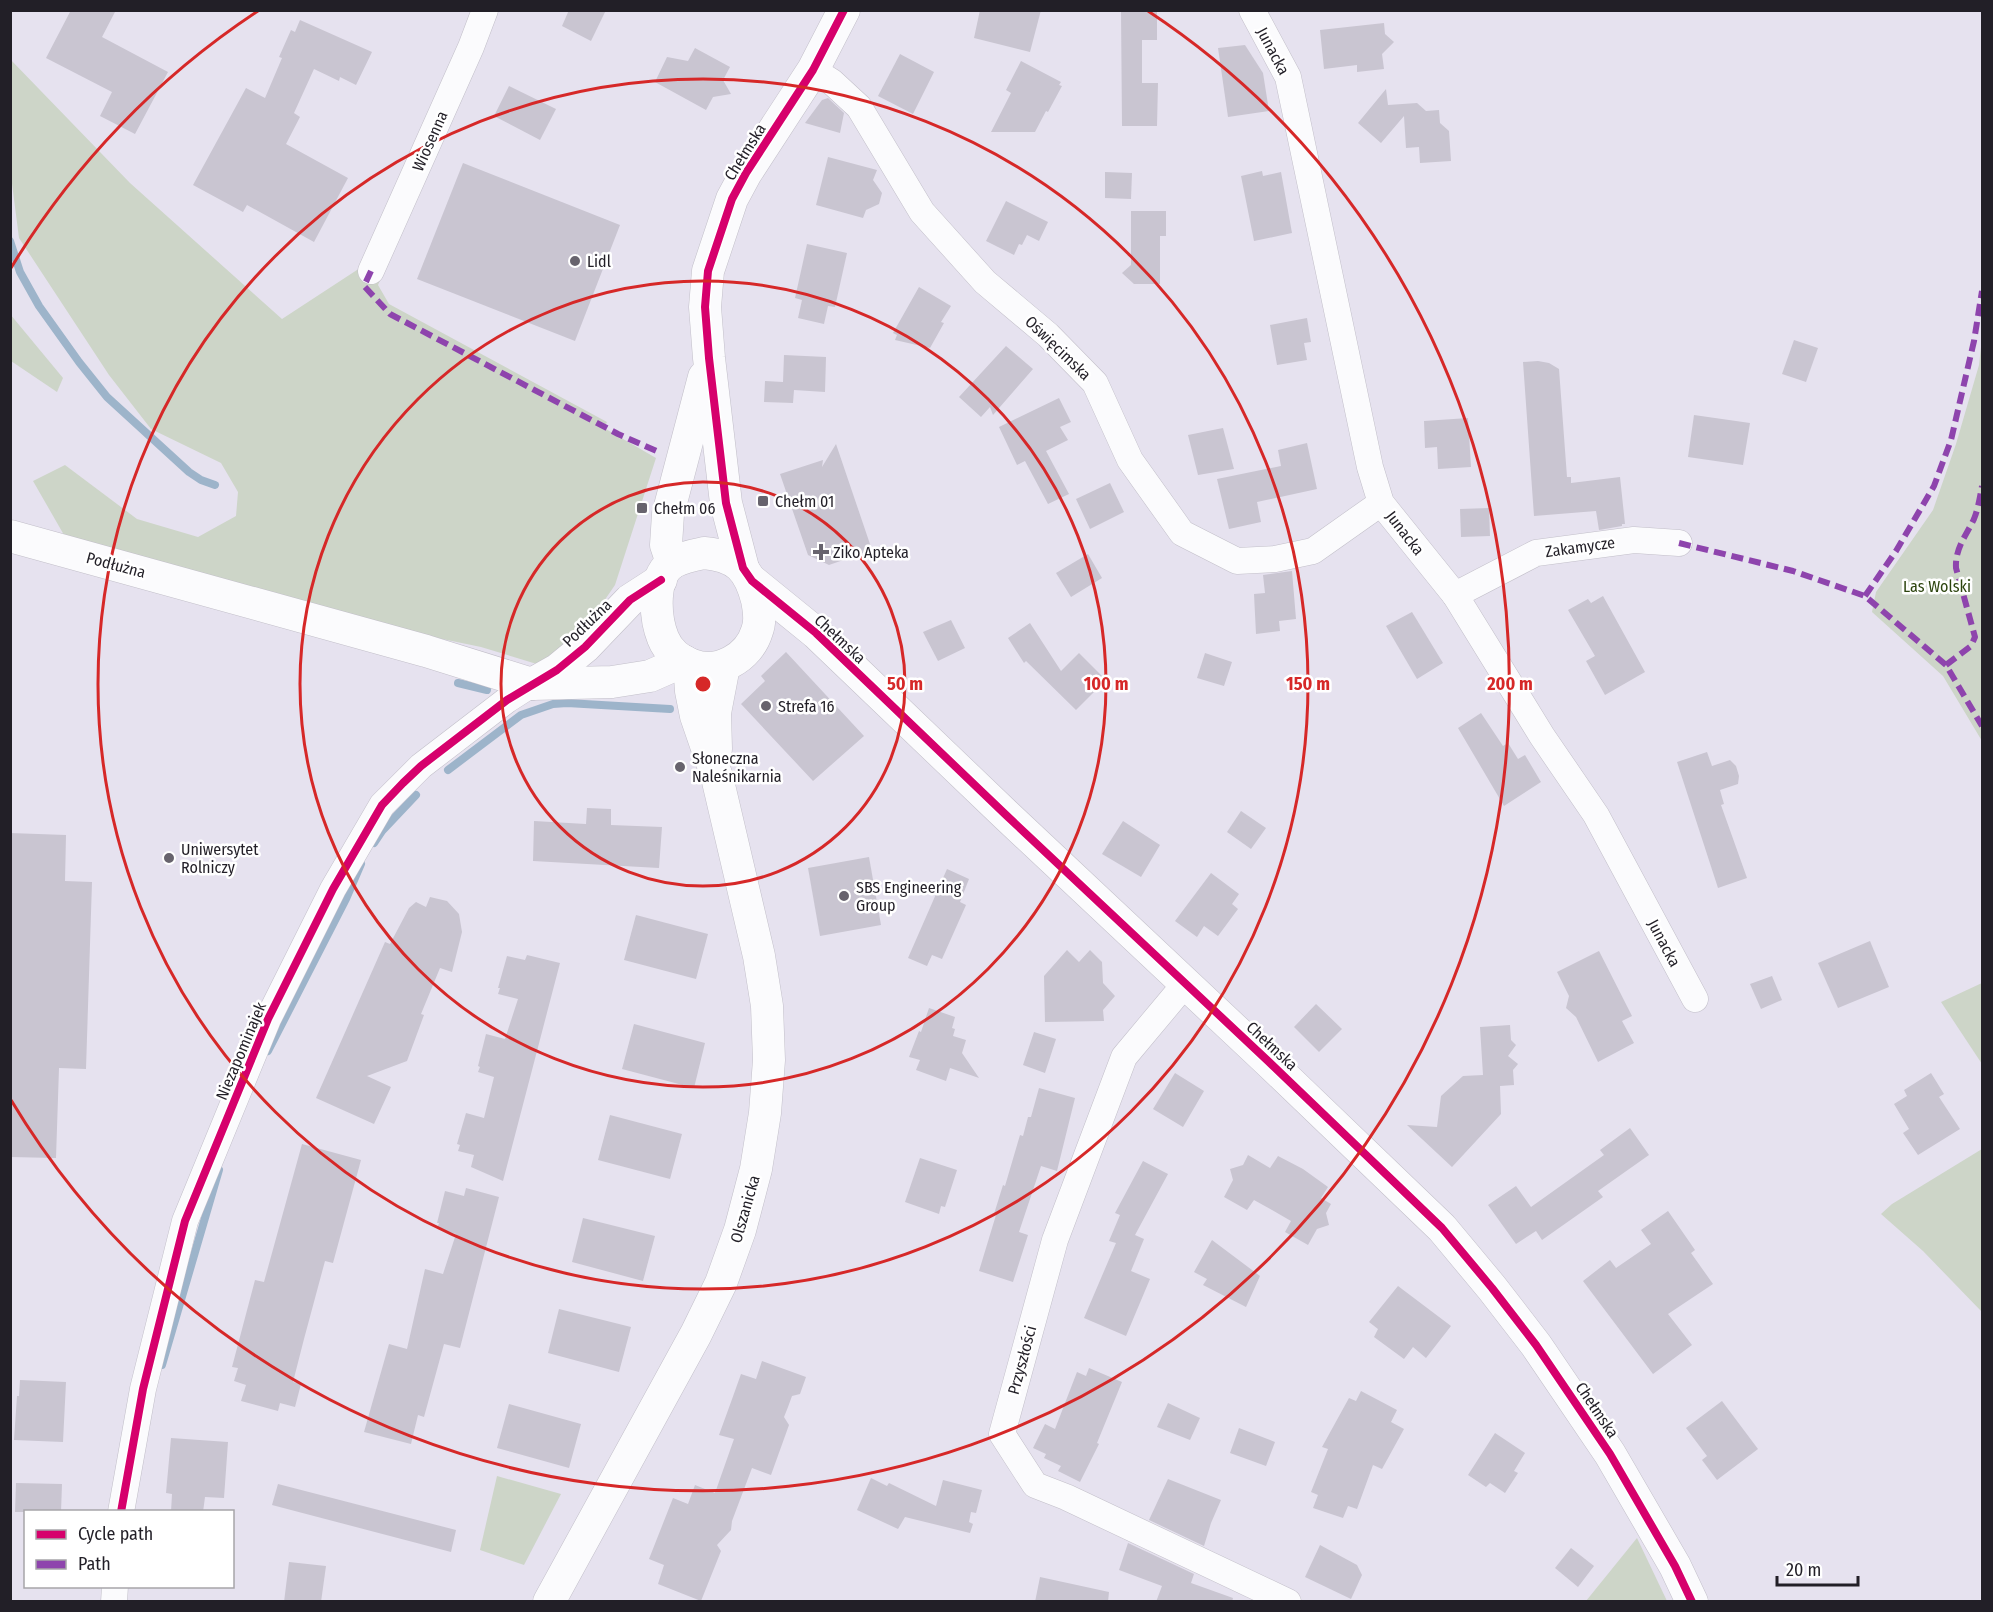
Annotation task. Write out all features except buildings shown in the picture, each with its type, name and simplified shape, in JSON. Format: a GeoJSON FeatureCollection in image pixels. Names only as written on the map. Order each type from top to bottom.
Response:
{"type":"FeatureCollection","features":[{"type":"Feature","properties":{"kind":"street","name":"Wiosenna"},"geometry":{"type":"LineString","coordinates":[[371,271],[471,47],[485,10]]}},
{"type":"Feature","properties":{"kind":"street","name":"Chełmska"},"geometry":{"type":"LineString","coordinates":[[844,10],[813,70],[746,173],[732,199],[708,271],[706,286],[709,358],[726,503],[747,575],[816,633],[1268,1060],[1442,1228],[1536,1346],[1610,1454],[1675,1566],[1692,1602]]}},
{"type":"Feature","properties":{"kind":"street","name":"Junacka"},"geometry":{"type":"LineString","coordinates":[[1252,10],[1288,77],[1370,467],[1381,503],[1455,595],[1542,736],[1596,815],[1695,999]]}},
{"type":"Feature","properties":{"kind":"street","name":"Oświęcimska"},"geometry":{"type":"LineString","coordinates":[[813,70],[832,82],[858,106],[922,212],[985,282],[1048,335],[1095,383],[1130,460],[1182,532],[1237,561],[1275,559],[1313,551],[1381,503]]}},
{"type":"Feature","properties":{"kind":"street","name":"Chełmska"},"geometry":{"type":"LineString","coordinates":[[666,572],[668,514],[709,358]]}},
{"type":"Feature","properties":{"kind":"street","name":"Podłużna"},"geometry":{"type":"LineString","coordinates":[[10,536],[426,651],[532,684],[612,682],[650,676],[687,663]]}},
{"type":"Feature","properties":{"kind":"street","name":"Zakamycze"},"geometry":{"type":"LineString","coordinates":[[1455,595],[1536,553],[1634,540],[1679,543]]}},
{"type":"Feature","properties":{"kind":"street"},"geometry":{"type":"LineString","coordinates":[[704,553],[725,557],[747,575],[758,607],[759,620],[757,633],[749,645],[735,660],[724,666],[699,668],[675,655],[664,642],[658,626],[656,596],[666,572],[690,555],[704,553]]}},
{"type":"Feature","properties":{"kind":"street","name":"Podłużna"},"geometry":{"type":"LineString","coordinates":[[532,684],[557,670],[585,647],[630,600],[666,572]]}},
{"type":"Feature","properties":{"kind":"street","name":"Chełmska"},"geometry":{"type":"LineString","coordinates":[[749,645],[772,630],[789,628],[816,633]]}},
{"type":"Feature","properties":{"kind":"street","name":"Olszanicka"},"geometry":{"type":"LineString","coordinates":[[549,1602],[691,1344],[721,1282],[740,1230],[756,1169],[765,1113],[769,1060],[767,1006],[759,956],[717,777],[696,716],[687,663]]}},
{"type":"Feature","properties":{"kind":"street","name":"Olszanicka"},"geometry":{"type":"LineString","coordinates":[[717,777],[715,713],[724,666]]}},
{"type":"Feature","properties":{"kind":"street","name":"Niezapominajek"},"geometry":{"type":"LineString","coordinates":[[121,1510],[143,1389],[185,1221],[268,1018],[333,889],[382,805],[421,766],[507,700],[532,684]]}},
{"type":"Feature","properties":{"kind":"street","name":"Przyszłości"},"geometry":{"type":"LineString","coordinates":[[1185,984],[1124,1057],[1055,1240],[1002,1434],[1035,1485],[1066,1497],[1288,1602]]}},
{"type":"Feature","properties":{"kind":"green space"},"geometry":{"type":"Polygon","coordinates":[[[10,59],[130,183],[282,319],[360,268],[381,278],[378,285],[389,304],[607,422],[604,428],[656,458],[615,585],[591,620],[540,665],[481,647],[365,623],[64,535],[33,481],[65,465],[137,519],[198,537],[236,516],[238,492],[221,463],[151,429],[109,375],[19,238],[10,168],[10,59]]]}},
{"type":"Feature","properties":{"kind":"green space"},"geometry":{"type":"Polygon","coordinates":[[[10,314],[63,378],[57,392],[11,361],[10,314]]]}},
{"type":"Feature","properties":{"kind":"green space","name":"Las Wolski"},"geometry":{"type":"Polygon","coordinates":[[[1982,338],[1982,741],[1943,676],[1872,612],[1876,592],[1933,510],[1956,444],[1979,365],[1982,338]]]}},
{"type":"Feature","properties":{"kind":"green space"},"geometry":{"type":"Polygon","coordinates":[[[1982,983],[1982,1064],[1941,1002],[1982,983]]]}},
{"type":"Feature","properties":{"kind":"green space"},"geometry":{"type":"Polygon","coordinates":[[[1982,1149],[1982,1312],[1923,1251],[1881,1214],[1892,1204],[1982,1149]]]}},
{"type":"Feature","properties":{"kind":"green space"},"geometry":{"type":"Polygon","coordinates":[[[497,1476],[561,1494],[524,1565],[480,1550],[497,1476]]]}},
{"type":"Feature","properties":{"kind":"green space"},"geometry":{"type":"Polygon","coordinates":[[[1637,1538],[1667,1601],[1586,1601],[1637,1538]]]}},
{"type":"Feature","properties":{"kind":"waterway"},"geometry":{"type":"LineString","coordinates":[[10,241],[20,272],[39,306],[107,397],[189,472],[215,485]]}},
{"type":"Feature","properties":{"kind":"waterway"},"geometry":{"type":"LineString","coordinates":[[458,683],[487,690]]}},
{"type":"Feature","properties":{"kind":"waterway"},"geometry":{"type":"LineString","coordinates":[[448,770],[521,715],[553,704],[670,709]]}},
{"type":"Feature","properties":{"kind":"waterway"},"geometry":{"type":"LineString","coordinates":[[374,843],[382,831],[416,795]]}},
{"type":"Feature","properties":{"kind":"waterway"},"geometry":{"type":"LineString","coordinates":[[268,1051],[346,899],[361,864]]}},
{"type":"Feature","properties":{"kind":"waterway"},"geometry":{"type":"LineString","coordinates":[[162,1365],[219,1170]]}},
{"type":"Feature","properties":{"kind":"marked path"},"geometry":{"type":"LineString","coordinates":[[371,271],[364,286],[390,314],[618,434],[661,453]]}},
{"type":"Feature","properties":{"kind":"marked path"},"geometry":{"type":"LineString","coordinates":[[1865,596],[1896,551],[1934,486],[1951,440],[1974,341],[1982,291]]}},
{"type":"Feature","properties":{"kind":"marked path"},"geometry":{"type":"LineString","coordinates":[[1946,665],[1971,646],[1975,637],[1956,561],[1959,548],[1975,515],[1982,486]]}},
{"type":"Feature","properties":{"kind":"marked path"},"geometry":{"type":"LineString","coordinates":[[1679,543],[1793,571],[1865,596],[1946,665],[1982,726]]}},
{"type":"Feature","properties":{"kind":"cycle path"},"geometry":{"type":"LineString","coordinates":[[844,10],[813,70],[746,173],[732,199],[708,271],[705,307],[726,503],[743,568],[752,581],[816,633],[1442,1228],[1536,1345],[1610,1454],[1675,1566],[1692,1602]]}},
{"type":"Feature","properties":{"kind":"cycle path"},"geometry":{"type":"LineString","coordinates":[[121,1510],[143,1389],[185,1221],[268,1019],[333,889],[382,805],[421,766],[507,700],[557,670],[585,647],[630,600],[661,580]]}},
{"type":"Feature","properties":{"kind":"place","name":"Lidl"},"geometry":{"type":"Point","coordinates":[575,261]}},
{"type":"Feature","properties":{"kind":"place","name":"Chełm 01"},"geometry":{"type":"Point","coordinates":[763,501]}},
{"type":"Feature","properties":{"kind":"place","name":"Chełm 06"},"geometry":{"type":"Point","coordinates":[642,508]}},
{"type":"Feature","properties":{"kind":"place","name":"Ziko Apteka"},"geometry":{"type":"Point","coordinates":[821,552]}},
{"type":"Feature","properties":{"kind":"place","name":"Strefa 16"},"geometry":{"type":"Point","coordinates":[766,706]}},
{"type":"Feature","properties":{"kind":"place","name":"Słoneczna Naleśnikarnia"},"geometry":{"type":"Point","coordinates":[680,767]}},
{"type":"Feature","properties":{"kind":"place","name":"Uniwersytet Rolniczy"},"geometry":{"type":"Point","coordinates":[169,858]}},
{"type":"Feature","properties":{"kind":"place","name":"SBS Engineering Group"},"geometry":{"type":"Point","coordinates":[844,896]}}]}
